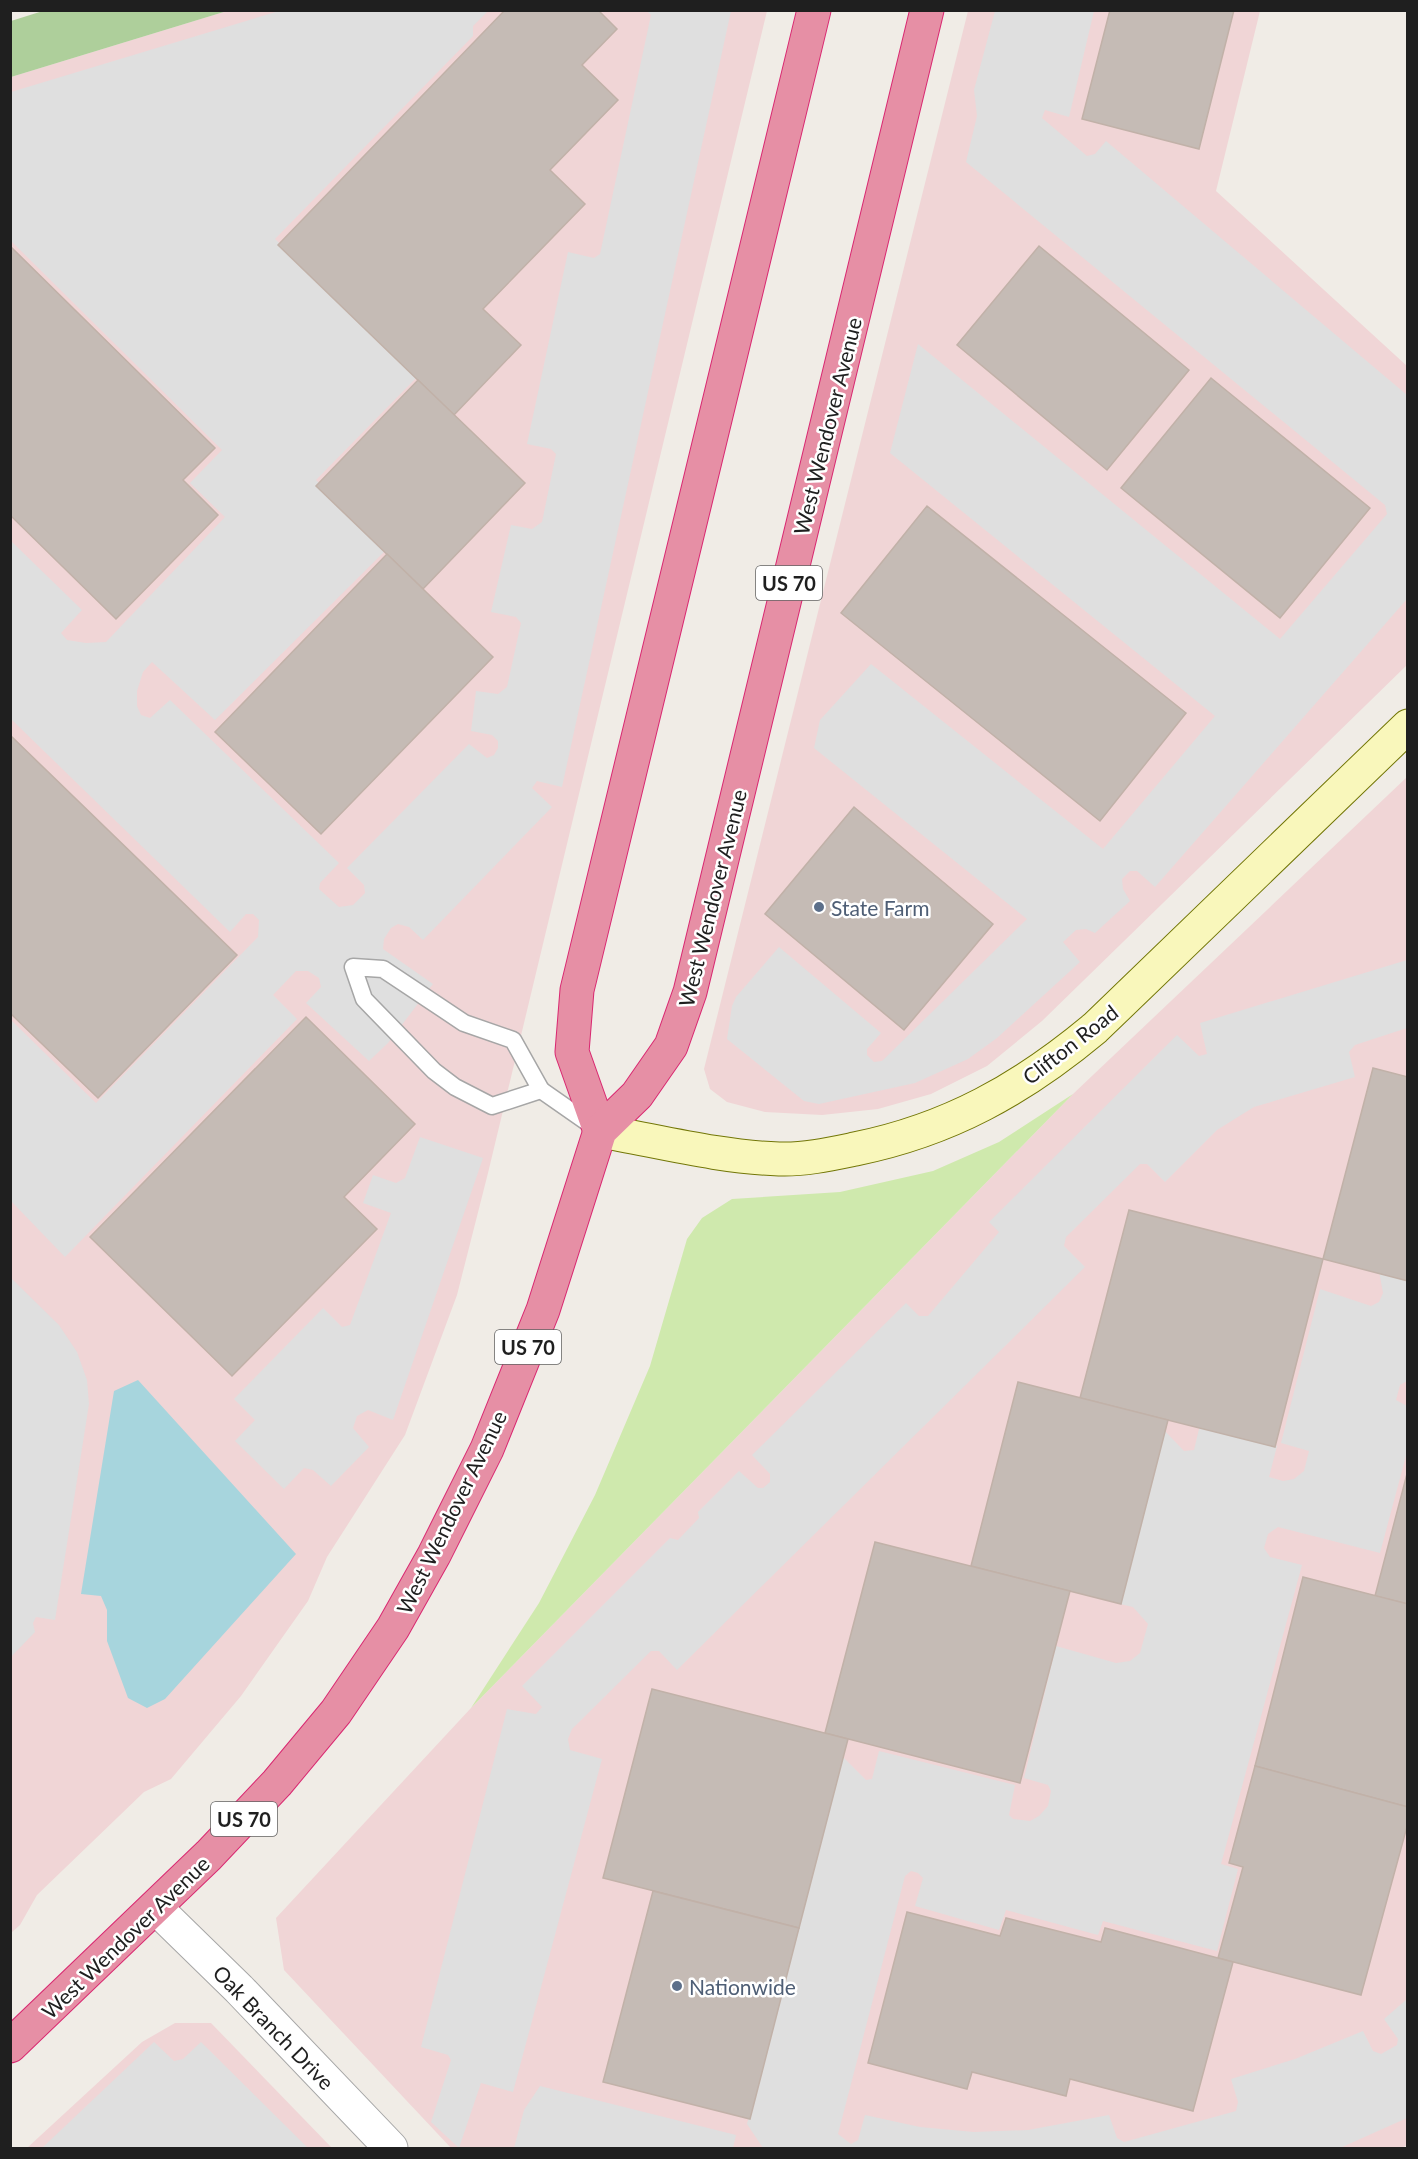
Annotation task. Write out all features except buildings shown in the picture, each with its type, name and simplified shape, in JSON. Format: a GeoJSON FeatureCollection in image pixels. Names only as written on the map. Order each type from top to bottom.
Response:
{"type":"FeatureCollection","features":[{"type":"Feature","properties":{"kind":"highway"},"geometry":{"type":"LineString","coordinates":[[600,1131],[572,1052],[577,990],[814,10]]}},
{"type":"Feature","properties":{"kind":"highway","name":"West Wendover Avenue"},"geometry":{"type":"LineString","coordinates":[[10,2046],[156,1908],[278,1783],[336,1712],[393,1628],[434,1555],[487,1449],[543,1310],[600,1131],[637,1095],[671,1046],[690,992],[927,10]]}},
{"type":"Feature","properties":{"kind":"street","name":"Clifton Road"},"geometry":{"type":"LineString","coordinates":[[600,1131],[780,1159],[827,1155],[897,1140],[940,1126],[1003,1095],[1051,1065],[1095,1028],[1407,726]]}},
{"type":"Feature","properties":{"kind":"street","name":"Oak Branch Drive"},"geometry":{"type":"LineString","coordinates":[[156,1908],[239,1989],[391,2148]]}},
{"type":"Feature","properties":{"kind":"lane"},"geometry":{"type":"LineString","coordinates":[[541,1090],[492,1106],[455,1087],[434,1071],[364,999],[353,967],[383,969],[464,1023],[513,1040],[541,1090],[600,1131]]}},
{"type":"Feature","properties":{"kind":"shaded area"},"geometry":{"type":"Polygon","coordinates":[[[227,11],[767,11],[457,1295],[405,1435],[327,1557],[308,1601],[241,1696],[171,1779],[144,1792],[37,1895],[20,1925],[11,1933],[11,77],[227,11]]]}},
{"type":"Feature","properties":{"kind":"shaded area"},"geometry":{"type":"Polygon","coordinates":[[[279,11],[488,11],[473,26],[473,36],[275,239],[419,375],[316,480],[387,549],[215,720],[152,662],[143,672],[137,691],[137,706],[141,715],[150,718],[170,700],[339,863],[320,883],[319,889],[339,907],[353,905],[365,893],[364,885],[347,868],[469,744],[487,758],[494,755],[498,748],[498,741],[492,735],[471,731],[476,691],[498,694],[507,687],[521,623],[516,617],[491,612],[511,525],[532,529],[542,522],[556,454],[551,449],[527,444],[568,252],[594,258],[600,254],[651,15],[647,11],[731,11],[562,787],[537,781],[532,788],[552,807],[423,940],[409,927],[398,924],[391,928],[384,939],[383,949],[433,984],[388,1043],[369,1061],[306,1003],[321,987],[319,978],[308,971],[296,971],[273,995],[297,1019],[65,1257],[11,1201],[11,1020],[96,1103],[258,937],[259,920],[253,914],[246,914],[230,932],[11,719],[10,540],[82,610],[61,633],[67,640],[86,643],[106,642],[225,517],[190,483],[222,450],[11,241],[11,92],[279,11]]]}},
{"type":"Feature","properties":{"kind":"shaded area"},"geometry":{"type":"Polygon","coordinates":[[[968,11],[1260,11],[1216,191],[1407,366],[1407,665],[1042,1021],[987,1066],[931,1094],[878,1109],[822,1115],[765,1112],[727,1102],[710,1089],[704,1069],[968,11]]]}},
{"type":"Feature","properties":{"kind":"shaded area"},"geometry":{"type":"Polygon","coordinates":[[[995,11],[1094,11],[1069,117],[1045,110],[1042,118],[1087,156],[1095,154],[1106,141],[1407,395],[1407,599],[1155,887],[1137,871],[1130,871],[1122,879],[1123,889],[1130,901],[1095,933],[1086,929],[1076,930],[1063,942],[1080,962],[997,1038],[968,1059],[915,1083],[819,1104],[804,1101],[727,1039],[732,1006],[736,997],[779,947],[881,1033],[867,1049],[867,1055],[874,1062],[882,1061],[1027,919],[814,748],[820,720],[871,664],[1103,849],[1215,716],[890,453],[918,344],[1280,639],[1387,514],[1385,505],[966,162],[977,116],[974,90],[995,11]]]}},
{"type":"Feature","properties":{"kind":"shaded area"},"geometry":{"type":"Polygon","coordinates":[[[1407,777],[1407,2145],[1402,2148],[451,2148],[284,1970],[276,1918],[471,1708],[1073,1094],[1407,777]]]}},
{"type":"Feature","properties":{"kind":"shaded area"},"geometry":{"type":"Polygon","coordinates":[[[1407,960],[1407,1028],[1355,1045],[1349,1052],[1355,1077],[1254,1107],[1217,1130],[1165,1182],[1147,1164],[1140,1164],[1066,1237],[1064,1246],[1085,1267],[677,1670],[659,1651],[651,1651],[572,1729],[568,1739],[570,1750],[602,1759],[513,2092],[481,2083],[459,2148],[431,2122],[451,2060],[448,2055],[421,2047],[507,1709],[536,1714],[542,1707],[522,1686],[670,1538],[678,1540],[699,1518],[698,1512],[739,1471],[758,1488],[763,1488],[770,1482],[770,1474],[752,1455],[906,1303],[919,1316],[928,1316],[999,1232],[989,1222],[1177,1035],[1199,1056],[1207,1054],[1200,1023],[1407,960]]]}},
{"type":"Feature","properties":{"kind":"shaded area"},"geometry":{"type":"Polygon","coordinates":[[[420,1137],[483,1158],[393,1420],[368,1410],[357,1416],[353,1428],[369,1447],[331,1486],[313,1470],[304,1468],[284,1489],[235,1441],[255,1420],[234,1399],[323,1308],[342,1327],[350,1325],[391,1213],[363,1203],[373,1175],[396,1183],[405,1178],[420,1137]]]}},
{"type":"Feature","properties":{"kind":"shaded area"},"geometry":{"type":"Polygon","coordinates":[[[1379,1271],[1407,1278],[1407,1381],[1400,1385],[1396,1400],[1407,1406],[1407,1452],[1380,1553],[1278,1527],[1268,1534],[1264,1548],[1270,1557],[1302,1565],[1221,1864],[1238,1869],[1217,1951],[1103,1921],[1098,1935],[1006,1910],[999,1930],[915,1906],[923,1878],[911,1871],[905,1876],[838,2134],[851,2144],[858,2140],[865,2115],[920,2127],[974,2132],[1028,2130],[1109,2115],[1117,2138],[1124,2142],[1236,2111],[1238,2102],[1231,2079],[1295,2059],[1363,2031],[1373,2051],[1381,2054],[1397,2045],[1398,2039],[1384,2019],[1407,1999],[1407,2118],[1340,2148],[763,2148],[747,2124],[842,1756],[866,1780],[872,1779],[879,1751],[1015,1785],[1009,1815],[1013,1819],[1030,1821],[1039,1816],[1048,1806],[1051,1791],[1048,1785],[1024,1778],[1056,1646],[1116,1663],[1130,1661],[1140,1653],[1148,1624],[1133,1607],[1120,1604],[1164,1430],[1184,1451],[1194,1450],[1200,1425],[1277,1446],[1269,1477],[1283,1481],[1294,1479],[1304,1471],[1309,1451],[1281,1443],[1320,1289],[1371,1306],[1379,1302],[1383,1293],[1379,1271]]]}},
{"type":"Feature","properties":{"kind":"shaded area"},"geometry":{"type":"Polygon","coordinates":[[[11,1278],[59,1325],[77,1352],[87,1380],[89,1404],[55,1620],[36,1617],[33,1623],[35,1632],[11,1657],[11,1278]]]}},
{"type":"Feature","properties":{"kind":"shaded area"},"geometry":{"type":"Polygon","coordinates":[[[175,2023],[211,2023],[332,2148],[27,2148],[142,2042],[175,2023]]]}},
{"type":"Feature","properties":{"kind":"shaded area"},"geometry":{"type":"Polygon","coordinates":[[[154,2042],[174,2061],[183,2059],[201,2042],[308,2148],[42,2148],[154,2042]]]}},
{"type":"Feature","properties":{"kind":"shaded area"},"geometry":{"type":"Polygon","coordinates":[[[540,2086],[736,2135],[733,2148],[514,2148],[524,2110],[540,2086]]]}},
{"type":"Feature","properties":{"kind":"green space"},"geometry":{"type":"Polygon","coordinates":[[[46,10],[227,11],[11,77],[11,21],[46,10]]]}},
{"type":"Feature","properties":{"kind":"green space"},"geometry":{"type":"Polygon","coordinates":[[[1073,1094],[471,1708],[539,1603],[595,1495],[650,1366],[687,1239],[702,1218],[732,1199],[840,1192],[933,1171],[999,1142],[1073,1094]]]}},
{"type":"Feature","properties":{"kind":"water"},"geometry":{"type":"Polygon","coordinates":[[[138,1380],[296,1554],[165,1699],[147,1708],[128,1698],[107,1641],[107,1610],[101,1596],[81,1594],[114,1391],[138,1380]]]}},
{"type":"Feature","properties":{"kind":"place","name":"State Farm"},"geometry":{"type":"Point","coordinates":[819,907]}},
{"type":"Feature","properties":{"kind":"place","name":"Nationwide"},"geometry":{"type":"Point","coordinates":[677,1986]}}]}
